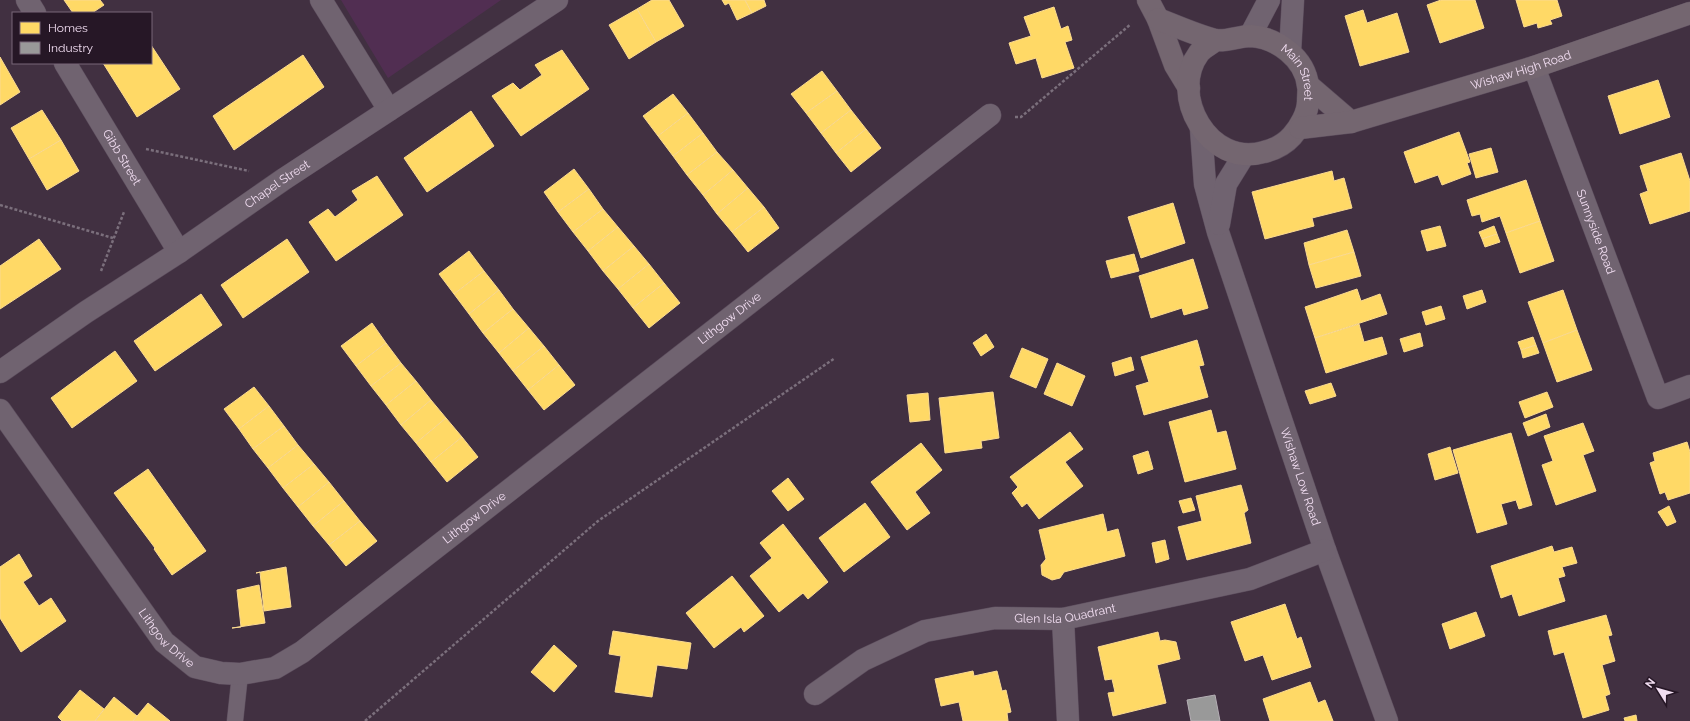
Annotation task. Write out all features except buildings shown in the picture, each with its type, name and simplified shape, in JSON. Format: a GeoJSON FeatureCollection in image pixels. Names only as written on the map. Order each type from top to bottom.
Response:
{"type":"FeatureCollection","features":[{"type":"Feature","properties":{"kind":"street"},"geometry":{"type":"LineString","coordinates":[[27,0],[34,12]]}},
{"type":"Feature","properties":{"kind":"street"},"geometry":{"type":"LineString","coordinates":[[321,0],[389,110]]}},
{"type":"Feature","properties":{"kind":"street","name":"Chapel Street"},"geometry":{"type":"LineString","coordinates":[[0,372],[86,312],[179,252],[284,179],[557,0]]}},
{"type":"Feature","properties":{"kind":"street"},"geometry":{"type":"LineString","coordinates":[[1250,36],[1269,0]]}},
{"type":"Feature","properties":{"kind":"street"},"geometry":{"type":"LineString","coordinates":[[1290,52],[1294,0]]}},
{"type":"Feature","properties":{"kind":"street","name":"Main Street"},"geometry":{"type":"LineString","coordinates":[[1152,9],[1216,40]]}},
{"type":"Feature","properties":{"kind":"street","name":"Main Street"},"geometry":{"type":"LineString","coordinates":[[1152,9],[1175,65],[1189,88]]}},
{"type":"Feature","properties":{"kind":"street","name":"Wishaw High Road"},"geometry":{"type":"LineString","coordinates":[[1300,128],[1351,122],[1534,67],[1690,13]]}},
{"type":"Feature","properties":{"kind":"street","name":"Main Street"},"geometry":{"type":"LineString","coordinates":[[1250,36],[1270,40],[1290,52],[1302,68],[1308,85],[1308,105],[1300,128],[1286,143],[1276,148],[1256,154],[1244,154],[1224,149],[1216,144],[1201,129],[1191,109],[1189,88],[1191,70],[1199,52],[1216,40],[1250,36]]}},
{"type":"Feature","properties":{"kind":"street","name":"Gibb Street"},"geometry":{"type":"LineString","coordinates":[[66,64],[179,252]]}},
{"type":"Feature","properties":{"kind":"street","name":"Sunnyside Road"},"geometry":{"type":"LineString","coordinates":[[1534,67],[1658,398],[1690,386]]}},
{"type":"Feature","properties":{"kind":"street"},"geometry":{"type":"LineString","coordinates":[[1308,85],[1351,122]]}},
{"type":"Feature","properties":{"kind":"street","name":"Lithgow Drive"},"geometry":{"type":"LineString","coordinates":[[0,410],[164,642],[195,667],[221,673],[240,674],[275,668],[302,652],[990,115]]}},
{"type":"Feature","properties":{"kind":"street","name":"Wishaw Low Road"},"geometry":{"type":"LineString","coordinates":[[1201,129],[1205,184],[1218,232],[1325,550],[1388,721]]}},
{"type":"Feature","properties":{"kind":"street","name":"Wishaw Low Road"},"geometry":{"type":"LineString","coordinates":[[1218,232],[1226,184],[1244,154]]}},
{"type":"Feature","properties":{"kind":"street","name":"Glen Isla Quadrant"},"geometry":{"type":"LineString","coordinates":[[815,694],[863,660],[925,631],[995,618],[1063,619],[1250,578],[1325,550]]}},
{"type":"Feature","properties":{"kind":"street"},"geometry":{"type":"LineString","coordinates":[[1063,619],[1068,721]]}},
{"type":"Feature","properties":{"kind":"lane"},"geometry":{"type":"LineString","coordinates":[[235,721],[240,674]]}},
{"type":"Feature","properties":{"kind":"path"},"geometry":{"type":"LineString","coordinates":[[990,115],[1021,117],[1152,9]]}},
{"type":"Feature","properties":{"kind":"path"},"geometry":{"type":"LineString","coordinates":[[113,141],[284,179]]}},
{"type":"Feature","properties":{"kind":"path"},"geometry":{"type":"LineString","coordinates":[[100,275],[137,183]]}},
{"type":"Feature","properties":{"kind":"path"},"geometry":{"type":"LineString","coordinates":[[0,205],[114,238]]}},
{"type":"Feature","properties":{"kind":"path"},"geometry":{"type":"LineString","coordinates":[[365,721],[598,520],[835,358]]}},
{"type":"Feature","properties":{"kind":"shaded area"},"geometry":{"type":"Polygon","coordinates":[[[341,0],[501,0],[388,78],[341,0]]]}}]}
